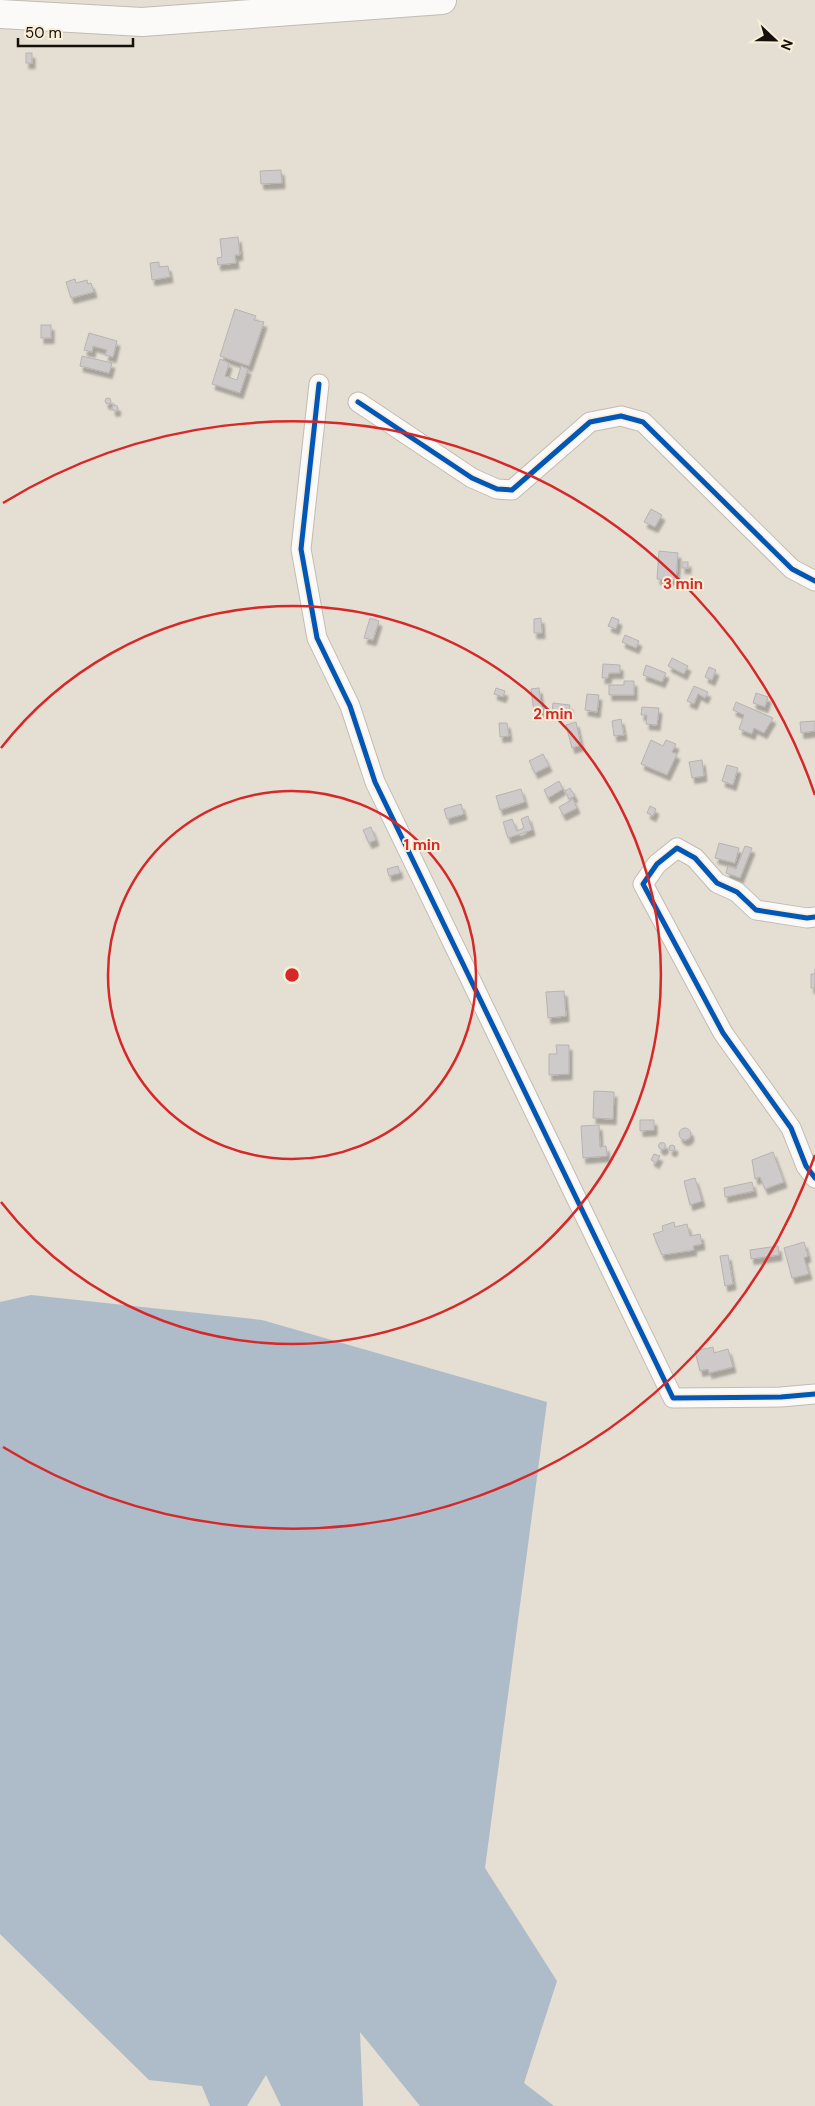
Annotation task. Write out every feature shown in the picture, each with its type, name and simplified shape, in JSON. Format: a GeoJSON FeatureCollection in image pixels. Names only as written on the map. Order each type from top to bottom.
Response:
{"type":"FeatureCollection","features":[{"type":"Feature","properties":{"kind":"highway"},"geometry":{"type":"LineString","coordinates":[[0,14],[142,22],[270,6],[442,0]]}},
{"type":"Feature","properties":{"kind":"street"},"geometry":{"type":"LineString","coordinates":[[319,384],[301,549],[317,638],[350,706],[375,782],[581,1212],[673,1398],[781,1397],[815,1394]]}},
{"type":"Feature","properties":{"kind":"street"},"geometry":{"type":"LineString","coordinates":[[358,402],[472,478],[497,489],[512,490],[590,422],[621,416],[642,422],[792,569],[815,581]]}},
{"type":"Feature","properties":{"kind":"street"},"geometry":{"type":"LineString","coordinates":[[815,917],[807,918],[756,910],[737,892],[717,883],[695,858],[677,848],[657,864],[643,884],[723,1033],[791,1128],[806,1166],[815,1178]]}},
{"type":"Feature","properties":{"kind":"water"},"geometry":{"type":"Polygon","coordinates":[[[31,1295],[262,1320],[547,1402],[485,1868],[557,1981],[524,2083],[554,2106],[420,2106],[360,2032],[363,2106],[281,2106],[266,2075],[247,2106],[210,2106],[202,2086],[149,2080],[0,1934],[0,1302],[31,1295]]]}},
{"type":"Feature","properties":{"kind":"building"},"geometry":{"type":"Polygon","coordinates":[[[26,53],[32,53],[32,63],[26,63],[26,53]]]}},
{"type":"Feature","properties":{"kind":"building"},"geometry":{"type":"Polygon","coordinates":[[[281,170],[282,183],[261,184],[260,171],[281,170]]]}},
{"type":"Feature","properties":{"kind":"building"},"geometry":{"type":"Polygon","coordinates":[[[238,237],[240,255],[235,255],[236,263],[218,265],[217,258],[222,257],[220,239],[238,237]]]}},
{"type":"Feature","properties":{"kind":"building"},"geometry":{"type":"Polygon","coordinates":[[[159,262],[159,267],[168,266],[170,277],[152,280],[150,263],[159,262]]]}},
{"type":"Feature","properties":{"kind":"building"},"geometry":{"type":"Polygon","coordinates":[[[75,279],[76,283],[87,280],[88,284],[91,283],[94,292],[71,298],[66,282],[75,279]]]}},
{"type":"Feature","properties":{"kind":"building"},"geometry":{"type":"Polygon","coordinates":[[[235,309],[256,316],[254,320],[264,322],[249,366],[220,356],[235,309]]]}},
{"type":"Feature","properties":{"kind":"building"},"geometry":{"type":"Polygon","coordinates":[[[41,325],[51,325],[51,338],[41,338],[41,325]]]}},
{"type":"Feature","properties":{"kind":"building"},"geometry":{"type":"Polygon","coordinates":[[[89,333],[117,341],[113,357],[105,355],[107,350],[93,346],[92,352],[84,350],[89,333]]]}},
{"type":"Feature","properties":{"kind":"building"},"geometry":{"type":"Polygon","coordinates":[[[82,356],[112,363],[109,373],[80,366],[82,356]]]}},
{"type":"Feature","properties":{"kind":"building"},"geometry":{"type":"Polygon","coordinates":[[[220,359],[229,363],[225,376],[237,380],[241,366],[248,369],[240,393],[212,384],[220,359]]]}},
{"type":"Feature","properties":{"kind":"building"},"geometry":{"type":"Polygon","coordinates":[[[108,398],[111,401],[108,404],[105,401],[108,398]]]}},
{"type":"Feature","properties":{"kind":"building"},"geometry":{"type":"Polygon","coordinates":[[[115,405],[118,408],[115,411],[112,408],[115,405]]]}},
{"type":"Feature","properties":{"kind":"building"},"geometry":{"type":"Polygon","coordinates":[[[651,509],[662,515],[655,527],[644,522],[651,509]]]}},
{"type":"Feature","properties":{"kind":"building"},"geometry":{"type":"Polygon","coordinates":[[[659,551],[678,553],[676,580],[657,579],[659,551]]]}},
{"type":"Feature","properties":{"kind":"building"},"geometry":{"type":"Polygon","coordinates":[[[682,562],[688,562],[688,568],[682,568],[682,562]]]}},
{"type":"Feature","properties":{"kind":"building"},"geometry":{"type":"Polygon","coordinates":[[[612,617],[619,620],[616,629],[608,626],[612,617]]]}},
{"type":"Feature","properties":{"kind":"building"},"geometry":{"type":"Polygon","coordinates":[[[370,618],[379,621],[373,640],[364,638],[370,618]]]}},
{"type":"Feature","properties":{"kind":"building"},"geometry":{"type":"Polygon","coordinates":[[[541,618],[542,633],[534,633],[534,619],[541,618]]]}},
{"type":"Feature","properties":{"kind":"building"},"geometry":{"type":"Polygon","coordinates":[[[625,635],[639,641],[636,648],[622,642],[625,635]]]}},
{"type":"Feature","properties":{"kind":"building"},"geometry":{"type":"Polygon","coordinates":[[[672,658],[688,666],[684,674],[668,666],[672,658]]]}},
{"type":"Feature","properties":{"kind":"building"},"geometry":{"type":"Polygon","coordinates":[[[603,664],[620,665],[620,673],[609,673],[608,678],[602,678],[603,664]]]}},
{"type":"Feature","properties":{"kind":"building"},"geometry":{"type":"Polygon","coordinates":[[[646,665],[666,673],[662,682],[643,675],[646,665]]]}},
{"type":"Feature","properties":{"kind":"building"},"geometry":{"type":"Polygon","coordinates":[[[709,667],[716,670],[712,680],[705,677],[709,667]]]}},
{"type":"Feature","properties":{"kind":"building"},"geometry":{"type":"Polygon","coordinates":[[[624,681],[634,681],[634,695],[609,695],[609,685],[624,685],[624,681]]]}},
{"type":"Feature","properties":{"kind":"building"},"geometry":{"type":"Polygon","coordinates":[[[694,686],[708,692],[705,698],[698,694],[694,704],[687,701],[694,686]]]}},
{"type":"Feature","properties":{"kind":"building"},"geometry":{"type":"Polygon","coordinates":[[[496,688],[505,691],[503,697],[494,694],[496,688]]]}},
{"type":"Feature","properties":{"kind":"building"},"geometry":{"type":"Polygon","coordinates":[[[539,688],[542,711],[534,712],[531,689],[539,688]]]}},
{"type":"Feature","properties":{"kind":"building"},"geometry":{"type":"Polygon","coordinates":[[[756,693],[768,697],[765,707],[753,703],[756,693]]]}},
{"type":"Feature","properties":{"kind":"building"},"geometry":{"type":"Polygon","coordinates":[[[587,694],[599,695],[597,712],[585,710],[587,694]]]}},
{"type":"Feature","properties":{"kind":"building"},"geometry":{"type":"Polygon","coordinates":[[[736,702],[773,718],[764,733],[754,728],[752,734],[739,729],[744,715],[733,710],[736,702]]]}},
{"type":"Feature","properties":{"kind":"building"},"geometry":{"type":"Polygon","coordinates":[[[553,703],[570,705],[569,714],[552,712],[553,703]]]}},
{"type":"Feature","properties":{"kind":"building"},"geometry":{"type":"Polygon","coordinates":[[[642,707],[659,708],[657,725],[646,724],[647,715],[641,715],[642,707]]]}},
{"type":"Feature","properties":{"kind":"building"},"geometry":{"type":"Polygon","coordinates":[[[621,719],[624,735],[614,736],[612,721],[621,719]]]}},
{"type":"Feature","properties":{"kind":"building"},"geometry":{"type":"Polygon","coordinates":[[[815,721],[815,731],[801,733],[800,722],[815,721]]]}},
{"type":"Feature","properties":{"kind":"building"},"geometry":{"type":"Polygon","coordinates":[[[576,722],[581,745],[572,748],[566,725],[576,722]]]}},
{"type":"Feature","properties":{"kind":"building"},"geometry":{"type":"Polygon","coordinates":[[[499,723],[507,723],[509,736],[500,737],[499,723]]]}},
{"type":"Feature","properties":{"kind":"building"},"geometry":{"type":"Polygon","coordinates":[[[651,740],[663,746],[666,740],[676,744],[672,752],[677,754],[667,775],[641,764],[651,740]]]}},
{"type":"Feature","properties":{"kind":"building"},"geometry":{"type":"Polygon","coordinates":[[[543,754],[549,766],[535,773],[529,761],[543,754]]]}},
{"type":"Feature","properties":{"kind":"building"},"geometry":{"type":"Polygon","coordinates":[[[702,760],[704,776],[692,778],[689,762],[702,760]]]}},
{"type":"Feature","properties":{"kind":"building"},"geometry":{"type":"Polygon","coordinates":[[[727,765],[738,768],[733,785],[722,781],[727,765]]]}},
{"type":"Feature","properties":{"kind":"building"},"geometry":{"type":"Polygon","coordinates":[[[559,781],[563,789],[548,798],[544,790],[559,781]]]}},
{"type":"Feature","properties":{"kind":"building"},"geometry":{"type":"Polygon","coordinates":[[[570,788],[575,796],[569,799],[565,791],[570,788]]]}},
{"type":"Feature","properties":{"kind":"building"},"geometry":{"type":"Polygon","coordinates":[[[521,789],[525,802],[500,810],[496,796],[521,789]]]}},
{"type":"Feature","properties":{"kind":"building"},"geometry":{"type":"Polygon","coordinates":[[[573,799],[577,808],[563,815],[559,807],[573,799]]]}},
{"type":"Feature","properties":{"kind":"building"},"geometry":{"type":"Polygon","coordinates":[[[461,804],[464,814],[447,819],[444,809],[461,804]]]}},
{"type":"Feature","properties":{"kind":"building"},"geometry":{"type":"Polygon","coordinates":[[[650,806],[656,809],[653,816],[647,813],[650,806]]]}},
{"type":"Feature","properties":{"kind":"building"},"geometry":{"type":"Polygon","coordinates":[[[528,816],[532,830],[508,838],[503,822],[512,819],[517,831],[524,828],[521,819],[528,816]]]}},
{"type":"Feature","properties":{"kind":"building"},"geometry":{"type":"Polygon","coordinates":[[[371,827],[376,840],[369,843],[363,830],[371,827]]]}},
{"type":"Feature","properties":{"kind":"building"},"geometry":{"type":"Polygon","coordinates":[[[719,843],[739,848],[735,863],[715,858],[719,843]]]}},
{"type":"Feature","properties":{"kind":"building"},"geometry":{"type":"Polygon","coordinates":[[[745,846],[752,848],[740,878],[726,873],[728,866],[736,869],[745,846]]]}},
{"type":"Feature","properties":{"kind":"building"},"geometry":{"type":"Polygon","coordinates":[[[398,866],[400,873],[389,876],[387,869],[398,866]]]}},
{"type":"Feature","properties":{"kind":"building"},"geometry":{"type":"Polygon","coordinates":[[[811,974],[815,974],[815,988],[811,988],[811,974]]]}},
{"type":"Feature","properties":{"kind":"building"},"geometry":{"type":"Polygon","coordinates":[[[564,991],[566,1016],[548,1018],[546,992],[564,991]]]}},
{"type":"Feature","properties":{"kind":"building"},"geometry":{"type":"Polygon","coordinates":[[[556,1045],[569,1045],[569,1074],[549,1075],[549,1054],[557,1054],[556,1045]]]}},
{"type":"Feature","properties":{"kind":"building"},"geometry":{"type":"Polygon","coordinates":[[[594,1091],[614,1092],[613,1119],[593,1118],[594,1091]]]}},
{"type":"Feature","properties":{"kind":"building"},"geometry":{"type":"Polygon","coordinates":[[[640,1120],[654,1120],[654,1130],[640,1131],[640,1120]]]}},
{"type":"Feature","properties":{"kind":"building"},"geometry":{"type":"Polygon","coordinates":[[[599,1125],[600,1147],[606,1146],[607,1156],[583,1158],[581,1126],[599,1125]]]}},
{"type":"Feature","properties":{"kind":"building"},"geometry":{"type":"Polygon","coordinates":[[[683,1128],[687,1128],[691,1134],[687,1140],[683,1140],[679,1136],[679,1132],[683,1128]]]}},
{"type":"Feature","properties":{"kind":"building"},"geometry":{"type":"Polygon","coordinates":[[[662,1143],[665,1146],[662,1149],[659,1146],[662,1143]]]}},
{"type":"Feature","properties":{"kind":"building"},"geometry":{"type":"Polygon","coordinates":[[[672,1145],[675,1148],[672,1151],[669,1148],[672,1145]]]}},
{"type":"Feature","properties":{"kind":"building"},"geometry":{"type":"Polygon","coordinates":[[[773,1152],[784,1182],[765,1189],[760,1177],[755,1179],[752,1160],[773,1152]]]}},
{"type":"Feature","properties":{"kind":"building"},"geometry":{"type":"Polygon","coordinates":[[[654,1154],[660,1156],[656,1163],[651,1160],[654,1154]]]}},
{"type":"Feature","properties":{"kind":"building"},"geometry":{"type":"Polygon","coordinates":[[[695,1178],[702,1201],[690,1205],[684,1181],[695,1178]]]}},
{"type":"Feature","properties":{"kind":"building"},"geometry":{"type":"Polygon","coordinates":[[[752,1182],[754,1191],[725,1197],[724,1188],[752,1182]]]}},
{"type":"Feature","properties":{"kind":"building"},"geometry":{"type":"Polygon","coordinates":[[[674,1222],[675,1227],[687,1224],[690,1236],[700,1234],[702,1244],[693,1246],[694,1250],[662,1255],[653,1234],[663,1231],[662,1226],[674,1222]]]}},
{"type":"Feature","properties":{"kind":"building"},"geometry":{"type":"Polygon","coordinates":[[[804,1242],[808,1256],[804,1258],[809,1274],[792,1278],[784,1248],[804,1242]]]}},
{"type":"Feature","properties":{"kind":"building"},"geometry":{"type":"Polygon","coordinates":[[[778,1246],[779,1255],[751,1259],[750,1250],[778,1246]]]}},
{"type":"Feature","properties":{"kind":"building"},"geometry":{"type":"Polygon","coordinates":[[[728,1255],[733,1284],[725,1286],[720,1256],[728,1255]]]}},
{"type":"Feature","properties":{"kind":"building"},"geometry":{"type":"Polygon","coordinates":[[[713,1347],[714,1353],[728,1349],[733,1367],[709,1373],[708,1369],[700,1371],[695,1351],[713,1347]]]}},
{"type":"Feature","properties":{"kind":"cycle path"},"geometry":{"type":"LineString","coordinates":[[319,384],[301,549],[317,638],[350,706],[375,782],[673,1398],[781,1397],[815,1394]]}},
{"type":"Feature","properties":{"kind":"cycle path"},"geometry":{"type":"LineString","coordinates":[[358,402],[472,478],[497,489],[512,490],[590,422],[621,416],[643,422],[792,569],[815,581]]}},
{"type":"Feature","properties":{"kind":"cycle path"},"geometry":{"type":"LineString","coordinates":[[815,917],[807,918],[756,910],[737,892],[717,883],[695,858],[677,848],[657,864],[643,884],[723,1033],[791,1128],[806,1166],[815,1178]]}}]}
